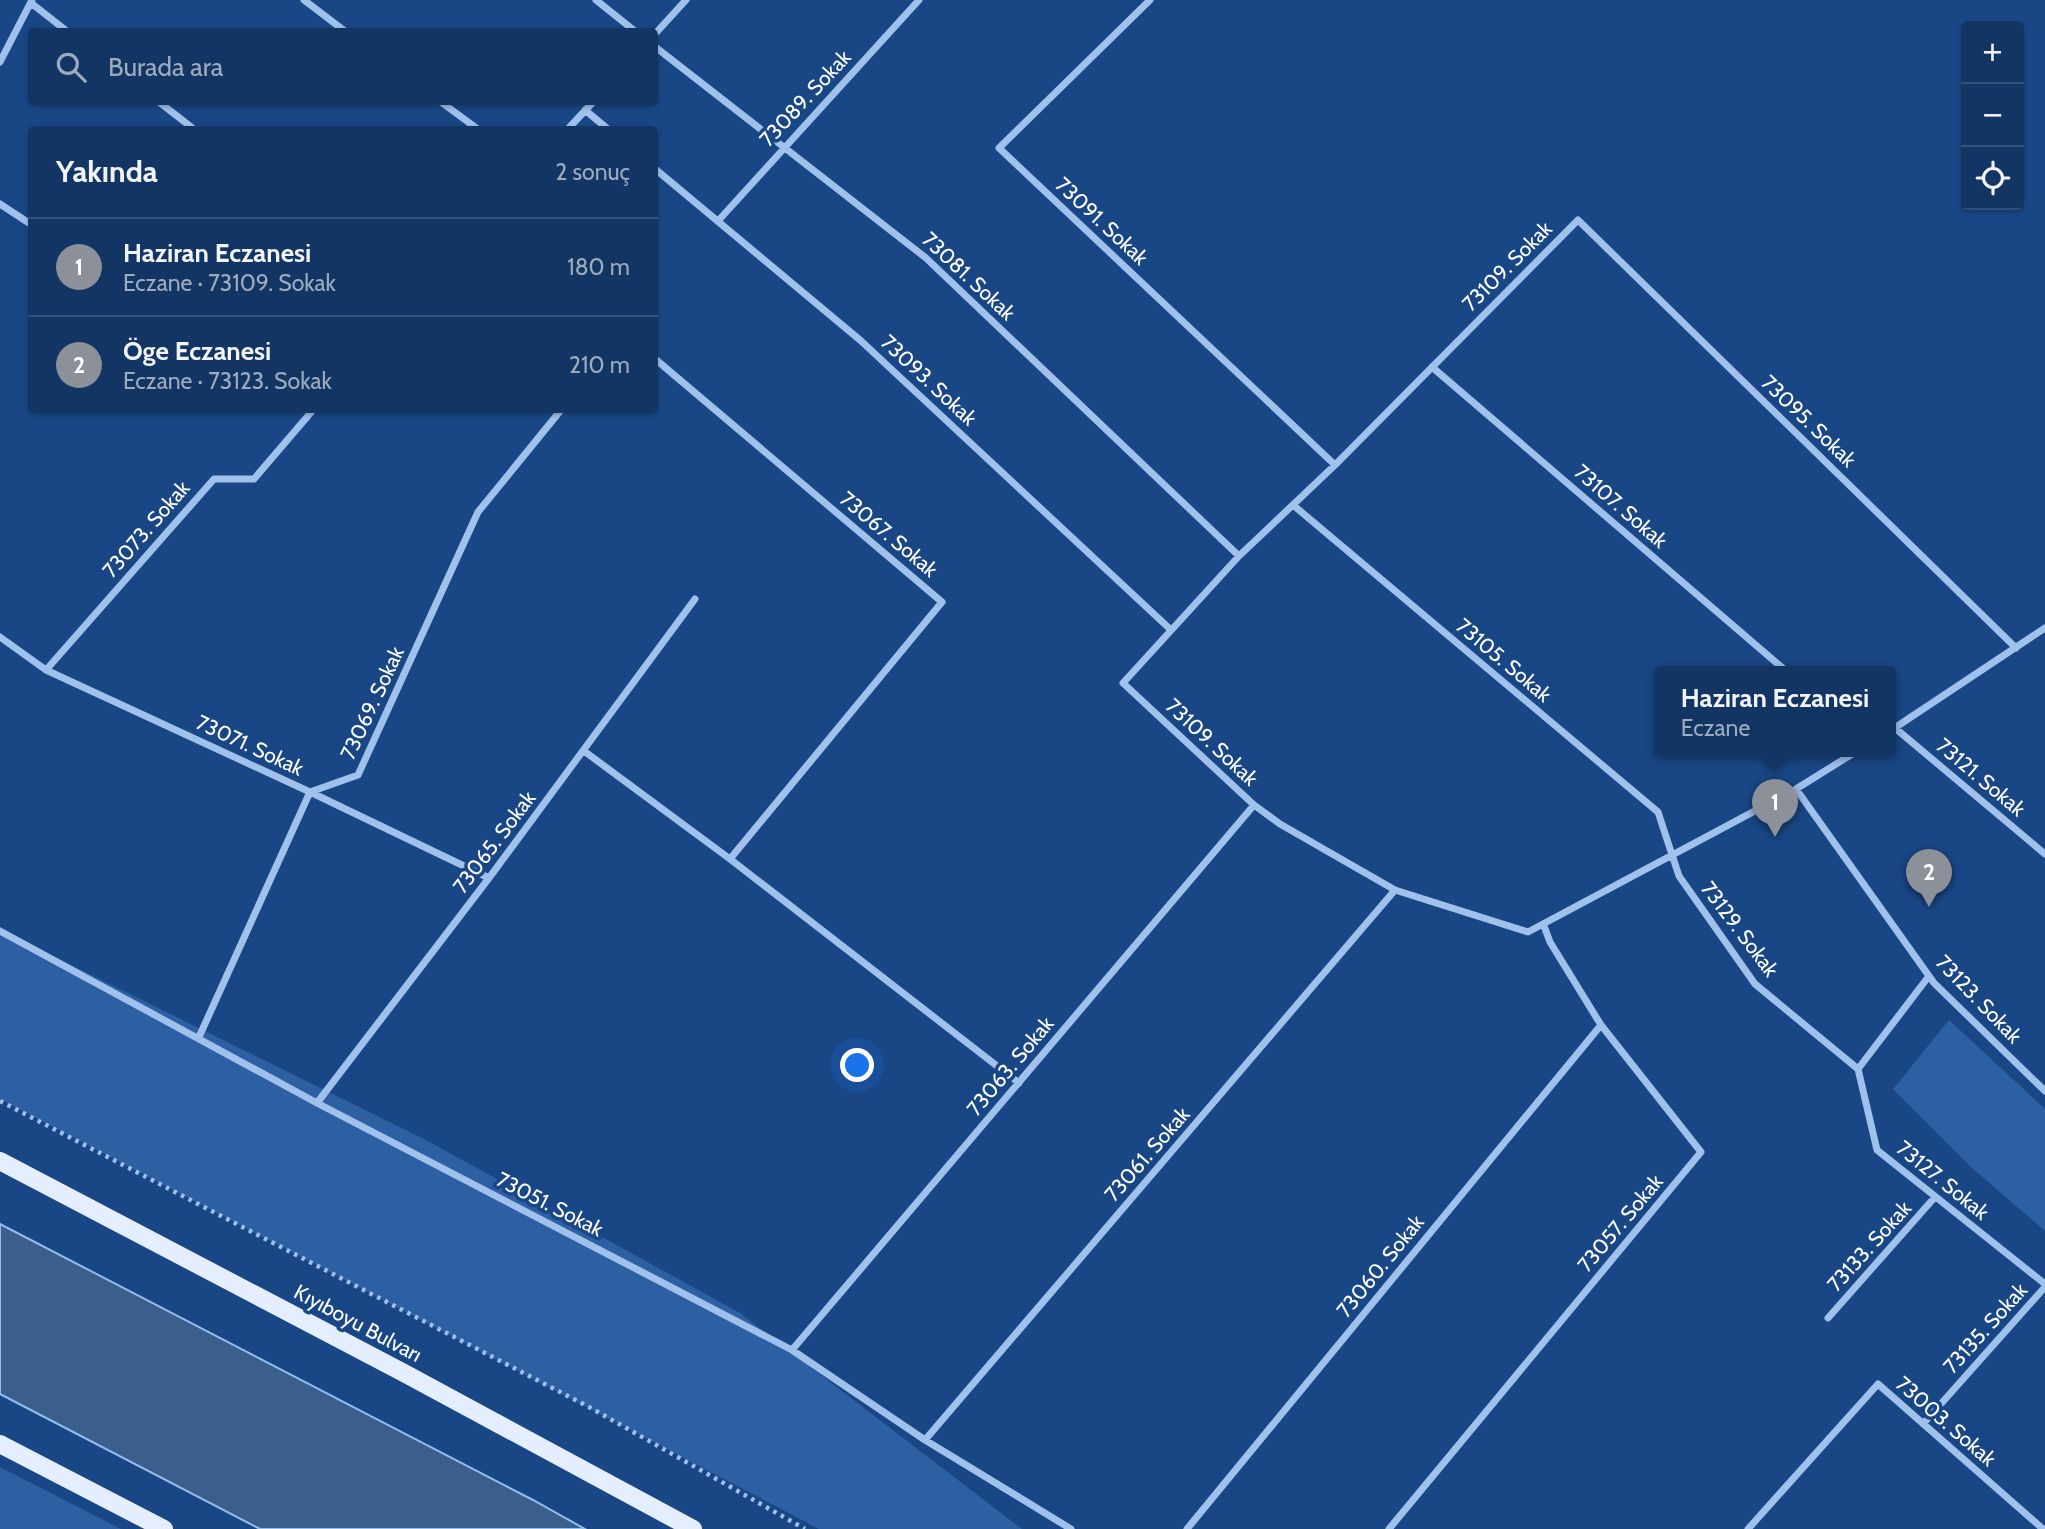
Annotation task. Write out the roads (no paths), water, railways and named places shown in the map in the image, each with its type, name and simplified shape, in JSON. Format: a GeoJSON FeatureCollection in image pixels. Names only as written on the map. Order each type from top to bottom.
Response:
{"type":"FeatureCollection","features":[{"type":"Feature","properties":{"kind":"main road","name":"Kıyıboyu Bulvarı"},"geometry":{"type":"LineString","coordinates":[[0,1161],[404,1373],[693,1529]]}},
{"type":"Feature","properties":{"kind":"main road"},"geometry":{"type":"LineString","coordinates":[[0,1444],[164,1529]]}},
{"type":"Feature","properties":{"kind":"street"},"geometry":{"type":"LineString","coordinates":[[304,0],[341,28]]}},
{"type":"Feature","properties":{"kind":"street"},"geometry":{"type":"LineString","coordinates":[[596,0],[631,28]]}},
{"type":"Feature","properties":{"kind":"street"},"geometry":{"type":"LineString","coordinates":[[658,31],[686,0]]}},
{"type":"Feature","properties":{"kind":"street","name":"73089. Sokak"},"geometry":{"type":"LineString","coordinates":[[718,221],[919,0]]}},
{"type":"Feature","properties":{"kind":"street","name":"73091. Sokak"},"geometry":{"type":"LineString","coordinates":[[1150,0],[999,148],[1335,465]]}},
{"type":"Feature","properties":{"kind":"street"},"geometry":{"type":"LineString","coordinates":[[0,62],[32,1],[63,28]]}},
{"type":"Feature","properties":{"kind":"street","name":"73081. Sokak"},"geometry":{"type":"LineString","coordinates":[[658,49],[926,258],[1238,556]]}},
{"type":"Feature","properties":{"kind":"street"},"geometry":{"type":"LineString","coordinates":[[163,105],[190,126]]}},
{"type":"Feature","properties":{"kind":"street"},"geometry":{"type":"LineString","coordinates":[[445,105],[473,126]]}},
{"type":"Feature","properties":{"kind":"street"},"geometry":{"type":"LineString","coordinates":[[571,126],[590,105]]}},
{"type":"Feature","properties":{"kind":"street"},"geometry":{"type":"LineString","coordinates":[[585,110],[604,126]]}},
{"type":"Feature","properties":{"kind":"street","name":"73093. Sokak"},"geometry":{"type":"LineString","coordinates":[[658,171],[860,340],[1170,629]]}},
{"type":"Feature","properties":{"kind":"street"},"geometry":{"type":"LineString","coordinates":[[0,204],[28,222]]}},
{"type":"Feature","properties":{"kind":"street","name":"73109. Sokak"},"geometry":{"type":"LineString","coordinates":[[1578,220],[1335,465],[1238,556],[1123,683],[1274,821],[1395,890],[1528,932],[1544,926],[1796,789],[1847,757]]}},
{"type":"Feature","properties":{"kind":"street","name":"73095. Sokak"},"geometry":{"type":"LineString","coordinates":[[1578,220],[2016,648]]}},
{"type":"Feature","properties":{"kind":"street","name":"73067. Sokak"},"geometry":{"type":"LineString","coordinates":[[658,361],[942,602],[730,859]]}},
{"type":"Feature","properties":{"kind":"street","name":"73107. Sokak"},"geometry":{"type":"LineString","coordinates":[[1433,367],[1780,666]]}},
{"type":"Feature","properties":{"kind":"street","name":"73073. Sokak"},"geometry":{"type":"LineString","coordinates":[[46,670],[214,479],[254,479],[307,413]]}},
{"type":"Feature","properties":{"kind":"street","name":"73069. Sokak"},"geometry":{"type":"LineString","coordinates":[[310,792],[358,775],[478,512],[559,413]]}},
{"type":"Feature","properties":{"kind":"street","name":"73105. Sokak"},"geometry":{"type":"LineString","coordinates":[[1293,505],[1658,812],[1673,855]]}},
{"type":"Feature","properties":{"kind":"street","name":"73065. Sokak"},"geometry":{"type":"LineString","coordinates":[[317,1103],[489,878],[695,599]]}},
{"type":"Feature","properties":{"kind":"street"},"geometry":{"type":"LineString","coordinates":[[1896,727],[2045,628]]}},
{"type":"Feature","properties":{"kind":"street","name":"73071. Sokak"},"geometry":{"type":"LineString","coordinates":[[0,637],[46,670],[489,878]]}},
{"type":"Feature","properties":{"kind":"street","name":"73121. Sokak"},"geometry":{"type":"LineString","coordinates":[[1896,731],[2045,854]]}},
{"type":"Feature","properties":{"kind":"street"},"geometry":{"type":"LineString","coordinates":[[583,751],[730,859],[1019,1083]]}},
{"type":"Feature","properties":{"kind":"street","name":"73123. Sokak"},"geometry":{"type":"LineString","coordinates":[[1796,789],[1929,976],[2045,1091]]}},
{"type":"Feature","properties":{"kind":"street"},"geometry":{"type":"LineString","coordinates":[[199,1037],[310,792]]}},
{"type":"Feature","properties":{"kind":"street","name":"73063. Sokak"},"geometry":{"type":"LineString","coordinates":[[792,1350],[1254,805]]}},
{"type":"Feature","properties":{"kind":"street","name":"73129. Sokak"},"geometry":{"type":"LineString","coordinates":[[1673,855],[1679,876],[1755,984],[1858,1069]]}},
{"type":"Feature","properties":{"kind":"street","name":"73061. Sokak"},"geometry":{"type":"LineString","coordinates":[[925,1440],[1395,890]]}},
{"type":"Feature","properties":{"kind":"street","name":"73057. Sokak"},"geometry":{"type":"LineString","coordinates":[[1390,1529],[1701,1152],[1601,1025],[1550,942],[1544,926]]}},
{"type":"Feature","properties":{"kind":"street","name":"73051. Sokak"},"geometry":{"type":"LineString","coordinates":[[0,931],[317,1103],[792,1350],[925,1440],[1071,1529]]}},
{"type":"Feature","properties":{"kind":"street"},"geometry":{"type":"LineString","coordinates":[[1858,1069],[1929,976]]}},
{"type":"Feature","properties":{"kind":"street","name":"73060. Sokak"},"geometry":{"type":"LineString","coordinates":[[1187,1529],[1601,1025]]}},
{"type":"Feature","properties":{"kind":"street","name":"73127. Sokak"},"geometry":{"type":"LineString","coordinates":[[1858,1069],[1877,1150],[2045,1286]]}},
{"type":"Feature","properties":{"kind":"street","name":"73133. Sokak"},"geometry":{"type":"LineString","coordinates":[[1828,1318],[1936,1197]]}},
{"type":"Feature","properties":{"kind":"street","name":"73135. Sokak"},"geometry":{"type":"LineString","coordinates":[[1923,1424],[2045,1286]]}},
{"type":"Feature","properties":{"kind":"street","name":"73003. Sokak"},"geometry":{"type":"LineString","coordinates":[[1748,1529],[1878,1384],[2043,1529]]}},
{"type":"Feature","properties":{"kind":"place","name":"Haziran Eczanesi"},"geometry":{"type":"Point","coordinates":[1775,837]}},
{"type":"Feature","properties":{"kind":"place","name":"Öge Eczanesi"},"geometry":{"type":"Point","coordinates":[1929,907]}}]}
